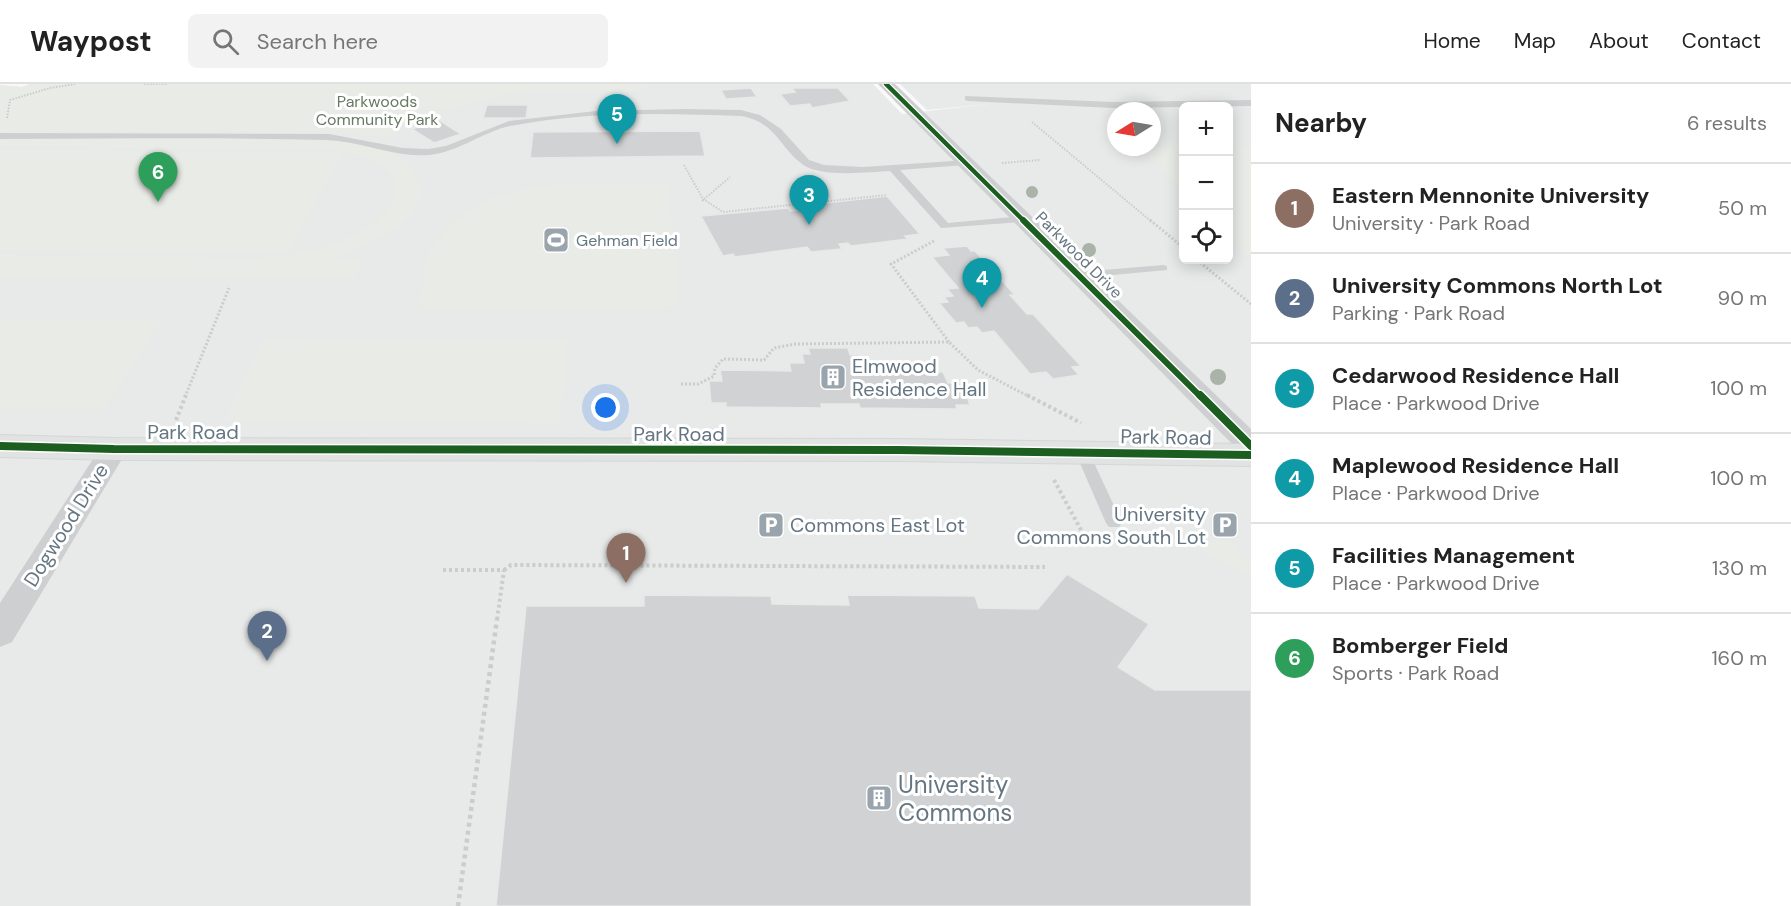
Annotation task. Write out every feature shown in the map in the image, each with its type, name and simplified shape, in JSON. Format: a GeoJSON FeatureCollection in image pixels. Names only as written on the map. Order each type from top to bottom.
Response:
{"type":"FeatureCollection","features":[{"type":"Feature","properties":{"kind":"street","name":"Parkwood Drive"},"geometry":{"type":"LineString","coordinates":[[886,84],[1251,446]]}},
{"type":"Feature","properties":{"kind":"street","name":"Park Road"},"geometry":{"type":"LineString","coordinates":[[0,446],[114,449],[898,450],[1085,440],[1251,455]]}},
{"type":"Feature","properties":{"kind":"street","name":"Dogwood Drive"},"geometry":{"type":"LineString","coordinates":[[0,632],[114,449]]}},
{"type":"Feature","properties":{"kind":"lane"},"geometry":{"type":"LineString","coordinates":[[968,98],[1113,105],[1251,103]]}},
{"type":"Feature","properties":{"kind":"lane"},"geometry":{"type":"LineString","coordinates":[[2,136],[329,137],[359,140],[399,150],[426,152],[458,146],[501,126],[534,120],[595,113],[740,113],[764,119],[804,162],[813,166],[827,169],[965,162]]}},
{"type":"Feature","properties":{"kind":"lane"},"geometry":{"type":"LineString","coordinates":[[892,167],[945,226],[1023,219]]}},
{"type":"Feature","properties":{"kind":"lane"},"geometry":{"type":"LineString","coordinates":[[1080,275],[1163,268]]}},
{"type":"Feature","properties":{"kind":"lane"},"geometry":{"type":"LineString","coordinates":[[1085,440],[1114,522]]}},
{"type":"Feature","properties":{"kind":"path"},"geometry":{"type":"LineString","coordinates":[[2,136],[10,100],[50,88],[76,84]]}},
{"type":"Feature","properties":{"kind":"path"},"geometry":{"type":"LineString","coordinates":[[144,84],[168,84]]}},
{"type":"Feature","properties":{"kind":"path"},"geometry":{"type":"LineString","coordinates":[[1006,100],[1179,244]]}},
{"type":"Feature","properties":{"kind":"path"},"geometry":{"type":"LineString","coordinates":[[684,165],[702,201],[723,212],[915,192]]}},
{"type":"Feature","properties":{"kind":"path"},"geometry":{"type":"LineString","coordinates":[[702,201],[730,177]]}},
{"type":"Feature","properties":{"kind":"path"},"geometry":{"type":"LineString","coordinates":[[935,241],[891,264],[949,342],[978,370],[1085,440]]}},
{"type":"Feature","properties":{"kind":"path"},"geometry":{"type":"LineString","coordinates":[[1202,264],[1251,304]]}},
{"type":"Feature","properties":{"kind":"path"},"geometry":{"type":"LineString","coordinates":[[173,427],[229,288]]}},
{"type":"Feature","properties":{"kind":"path"},"geometry":{"type":"LineString","coordinates":[[681,384],[698,384],[714,376],[715,368],[723,359],[764,360],[774,348],[784,346],[949,342]]}},
{"type":"Feature","properties":{"kind":"path"},"geometry":{"type":"LineString","coordinates":[[1052,476],[1088,543]]}},
{"type":"Feature","properties":{"kind":"path"},"geometry":{"type":"LineString","coordinates":[[443,570],[504,570],[511,565],[1045,567]]}},
{"type":"Feature","properties":{"kind":"path"},"geometry":{"type":"LineString","coordinates":[[458,906],[504,570]]}},
{"type":"Feature","properties":{"kind":"shaded area"},"geometry":{"type":"Polygon","coordinates":[[[30,84],[873,84],[902,114],[989,104],[927,110],[900,84],[1251,84],[1251,906],[0,906],[0,85],[22,87],[30,84]]]}},
{"type":"Feature","properties":{"kind":"green space","name":"Parkwoods Community Park"},"geometry":{"type":"Polygon","coordinates":[[[30,84],[645,84],[644,92],[511,93],[407,121],[388,138],[336,132],[0,131],[0,85],[22,87],[30,84]]]}},
{"type":"Feature","properties":{"kind":"green space"},"geometry":{"type":"Polygon","coordinates":[[[31,137],[349,141],[386,150],[404,161],[418,180],[420,194],[415,207],[392,230],[361,248],[335,258],[363,259],[354,278],[0,275],[0,255],[253,258],[309,251],[353,236],[374,223],[388,209],[396,194],[395,180],[384,167],[364,157],[332,150],[0,147],[0,139],[31,137]]]}},
{"type":"Feature","properties":{"kind":"green space"},"geometry":{"type":"Polygon","coordinates":[[[1179,146],[1179,188],[1148,156],[1161,156],[1161,147],[1179,146]]]}},
{"type":"Feature","properties":{"kind":"green space"},"geometry":{"type":"Polygon","coordinates":[[[1233,146],[1251,146],[1251,260],[1233,241],[1233,146]]]}},
{"type":"Feature","properties":{"kind":"green space"},"geometry":{"type":"Polygon","coordinates":[[[0,149],[342,153],[287,253],[0,250],[0,149]]]}},
{"type":"Feature","properties":{"kind":"green space","name":"Gehman Field"},"geometry":{"type":"Polygon","coordinates":[[[554,184],[668,185],[679,302],[661,310],[419,308],[426,256],[450,224],[493,196],[554,184]]]}},
{"type":"Feature","properties":{"kind":"green space"},"geometry":{"type":"Polygon","coordinates":[[[0,320],[161,321],[104,409],[0,409],[0,320]]]}},
{"type":"Feature","properties":{"kind":"green space"},"geometry":{"type":"Polygon","coordinates":[[[265,338],[567,340],[560,423],[225,421],[265,338]]]}},
{"type":"Feature","properties":{"kind":"green space"},"geometry":{"type":"Polygon","coordinates":[[[1230,540],[1246,562],[1251,562],[1251,578],[1193,545],[1196,541],[1230,540]]]}},
{"type":"Feature","properties":{"kind":"building"},"geometry":{"type":"Polygon","coordinates":[[[751,88],[757,97],[726,99],[721,90],[751,88]]]}},
{"type":"Feature","properties":{"kind":"building"},"geometry":{"type":"Polygon","coordinates":[[[792,88],[838,88],[850,101],[812,108],[810,104],[790,106],[780,94],[795,92],[792,88]]]}},
{"type":"Feature","properties":{"kind":"building"},"geometry":{"type":"Polygon","coordinates":[[[487,105],[528,105],[526,118],[483,118],[487,105]]]}},
{"type":"Feature","properties":{"kind":"building"},"geometry":{"type":"Polygon","coordinates":[[[439,120],[461,134],[434,143],[412,129],[439,120]]]}},
{"type":"Feature","properties":{"kind":"building"},"geometry":{"type":"Polygon","coordinates":[[[700,131],[705,156],[530,158],[533,132],[700,131]]]}},
{"type":"Feature","properties":{"kind":"building"},"geometry":{"type":"Polygon","coordinates":[[[887,196],[920,234],[905,236],[908,239],[851,246],[848,243],[839,244],[842,249],[811,252],[807,247],[735,257],[733,254],[723,256],[701,216],[788,208],[790,211],[802,210],[800,206],[887,196]]]}},
{"type":"Feature","properties":{"kind":"building"},"geometry":{"type":"Polygon","coordinates":[[[967,246],[971,251],[975,251],[1015,295],[1010,295],[1027,314],[1033,314],[1081,366],[1072,367],[1079,375],[1053,379],[1046,372],[1030,374],[994,331],[982,333],[977,327],[968,328],[964,322],[956,323],[939,303],[948,302],[944,297],[953,296],[947,289],[958,288],[932,257],[949,255],[943,248],[967,246]]]}},
{"type":"Feature","properties":{"kind":"building","name":"Elmwood Residence Hall"},"geometry":{"type":"Polygon","coordinates":[[[808,348],[848,348],[850,355],[858,355],[860,363],[875,363],[877,372],[943,372],[948,383],[962,383],[970,405],[956,405],[957,409],[860,408],[859,404],[821,404],[822,408],[726,407],[726,403],[711,403],[709,381],[722,381],[720,370],[791,371],[789,363],[804,363],[802,354],[810,354],[808,348]]]}},
{"type":"Feature","properties":{"kind":"building","name":"University Commons"},"geometry":{"type":"Polygon","coordinates":[[[1067,574],[1149,624],[1118,667],[1155,690],[1251,690],[1251,906],[496,906],[526,606],[644,606],[644,595],[771,596],[772,604],[849,605],[847,595],[975,596],[979,608],[1038,609],[1067,574]]]}},
{"type":"Feature","properties":{"kind":"cycle path"},"geometry":{"type":"LineString","coordinates":[[886,84],[1251,446]]}},
{"type":"Feature","properties":{"kind":"cycle path"},"geometry":{"type":"LineString","coordinates":[[0,446],[114,449],[898,450],[1251,455]]}},
{"type":"Feature","properties":{"kind":"place","name":"Facilities Management"},"geometry":{"type":"Point","coordinates":[617,144]}},
{"type":"Feature","properties":{"kind":"place","name":"Bomberger Field"},"geometry":{"type":"Point","coordinates":[158,202]}},
{"type":"Feature","properties":{"kind":"place","name":"Cedarwood Residence Hall"},"geometry":{"type":"Point","coordinates":[809,225]}},
{"type":"Feature","properties":{"kind":"place","name":"Gehman Field"},"geometry":{"type":"Point","coordinates":[556,240]}},
{"type":"Feature","properties":{"kind":"place","name":"Maplewood Residence Hall"},"geometry":{"type":"Point","coordinates":[982,308]}},
{"type":"Feature","properties":{"kind":"place","name":"Elmwood Residence Hall"},"geometry":{"type":"Point","coordinates":[833,377]}},
{"type":"Feature","properties":{"kind":"place","name":"Commons East Lot"},"geometry":{"type":"Point","coordinates":[771,525]}},
{"type":"Feature","properties":{"kind":"place","name":"University Commons South Lot"},"geometry":{"type":"Point","coordinates":[1225,525]}},
{"type":"Feature","properties":{"kind":"place","name":"Eastern Mennonite University"},"geometry":{"type":"Point","coordinates":[626,583]}},
{"type":"Feature","properties":{"kind":"place","name":"University Commons North Lot"},"geometry":{"type":"Point","coordinates":[267,661]}},
{"type":"Feature","properties":{"kind":"place","name":"University Commons"},"geometry":{"type":"Point","coordinates":[879,798]}}]}
